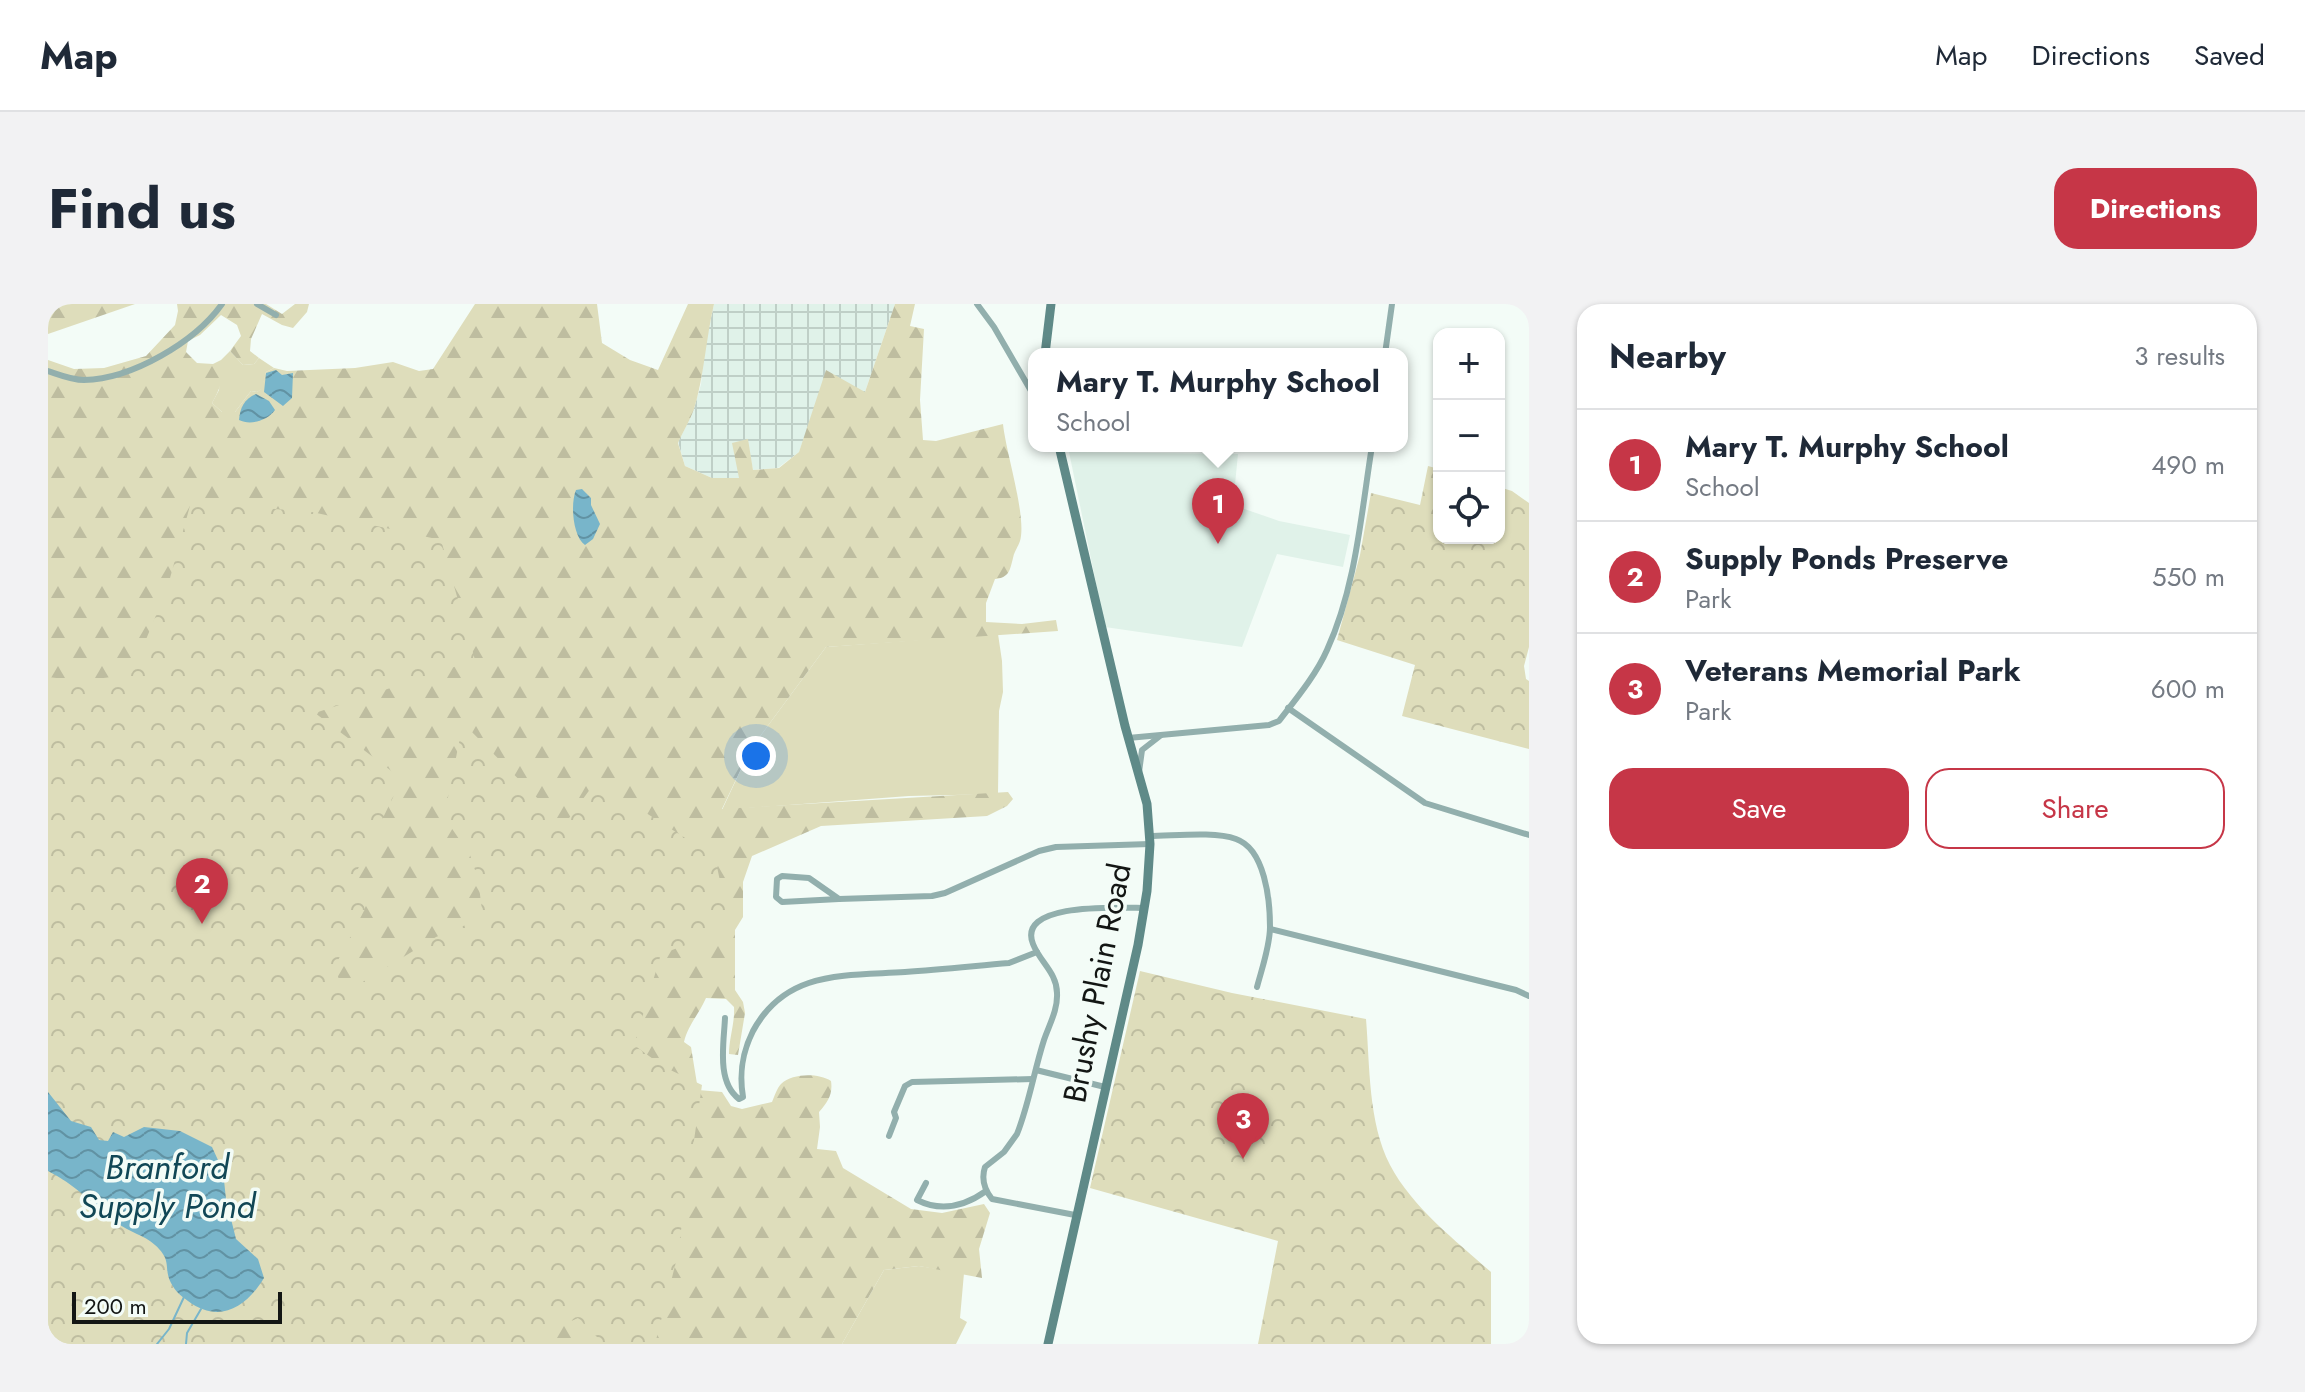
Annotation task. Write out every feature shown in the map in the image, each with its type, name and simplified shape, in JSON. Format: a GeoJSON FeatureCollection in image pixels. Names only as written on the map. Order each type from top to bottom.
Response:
{"type":"FeatureCollection","features":[{"type":"Feature","properties":{"kind":"main road"},"geometry":{"type":"LineString","coordinates":[[1046,348],[1051,304]]}},
{"type":"Feature","properties":{"kind":"main road","name":"Brushy Plain Road"},"geometry":{"type":"LineString","coordinates":[[1048,1344],[1145,908],[1150,840],[1147,804],[1128,738],[1060,452]]}},
{"type":"Feature","properties":{"kind":"street"},"geometry":{"type":"LineString","coordinates":[[48,371],[82,380],[133,369],[196,332],[222,304]]}},
{"type":"Feature","properties":{"kind":"street"},"geometry":{"type":"LineString","coordinates":[[257,304],[276,315]]}},
{"type":"Feature","properties":{"kind":"street"},"geometry":{"type":"LineString","coordinates":[[977,304],[1028,386]]}},
{"type":"Feature","properties":{"kind":"street"},"geometry":{"type":"LineString","coordinates":[[1386,348],[1392,304]]}},
{"type":"Feature","properties":{"kind":"street"},"geometry":{"type":"LineString","coordinates":[[1128,738],[1269,725],[1279,721],[1326,653],[1335,630],[1356,552],[1371,452]]}},
{"type":"Feature","properties":{"kind":"street"},"geometry":{"type":"LineString","coordinates":[[1288,708],[1425,803],[1529,835]]}},
{"type":"Feature","properties":{"kind":"street"},"geometry":{"type":"LineString","coordinates":[[1139,774],[1142,750],[1164,734]]}},
{"type":"Feature","properties":{"kind":"street"},"geometry":{"type":"LineString","coordinates":[[839,899],[809,878],[782,876],[777,879],[776,897],[782,902],[932,896],[1039,851],[1056,847],[1220,836],[1236,839],[1250,847],[1260,864],[1270,929],[1257,987]]}},
{"type":"Feature","properties":{"kind":"street"},"geometry":{"type":"LineString","coordinates":[[1075,1215],[992,1199],[983,1181],[985,1167],[1004,1152],[1017,1134],[1056,1006],[1057,994],[1052,973],[1037,952],[1031,933],[1034,925],[1047,916],[1077,910],[1145,908]]}},
{"type":"Feature","properties":{"kind":"street"},"geometry":{"type":"LineString","coordinates":[[1270,929],[1516,990],[1529,996]]}},
{"type":"Feature","properties":{"kind":"street"},"geometry":{"type":"LineString","coordinates":[[725,1018],[725,1077],[739,1099],[743,1097],[741,1065],[760,1018],[773,1002],[795,989],[827,978],[1009,963],[1037,952]]}},
{"type":"Feature","properties":{"kind":"street"},"geometry":{"type":"LineString","coordinates":[[1036,1070],[1105,1087]]}},
{"type":"Feature","properties":{"kind":"street"},"geometry":{"type":"LineString","coordinates":[[889,1136],[896,1118],[894,1112],[905,1086],[912,1082],[1033,1079]]}},
{"type":"Feature","properties":{"kind":"street"},"geometry":{"type":"LineString","coordinates":[[926,1183],[917,1200],[929,1206],[964,1204],[986,1191]]}},
{"type":"Feature","properties":{"kind":"shaded area"},"geometry":{"type":"Polygon","coordinates":[[[714,304],[895,304],[865,392],[811,419],[799,452],[778,468],[753,470],[747,439],[739,478],[712,478],[685,466],[678,442],[693,412],[701,384],[714,304]]]}},
{"type":"Feature","properties":{"kind":"shaded area"},"geometry":{"type":"Polygon","coordinates":[[[1069,452],[1238,454],[1233,505],[1279,521],[1350,535],[1343,567],[1277,554],[1242,647],[1105,627],[1069,452]]]}},
{"type":"Feature","properties":{"kind":"green space"},"geometry":{"type":"Polygon","coordinates":[[[62,304],[135,304],[48,334],[48,310],[62,304]]]}},
{"type":"Feature","properties":{"kind":"green space"},"geometry":{"type":"Polygon","coordinates":[[[177,304],[266,304],[282,314],[295,304],[309,304],[307,312],[293,328],[262,314],[251,339],[250,351],[259,358],[254,364],[243,365],[230,351],[241,336],[237,325],[221,315],[200,335],[188,341],[186,352],[197,363],[213,364],[221,360],[221,382],[212,403],[222,412],[235,412],[251,391],[261,389],[266,372],[274,368],[287,371],[355,368],[393,362],[419,371],[433,369],[475,304],[597,304],[602,343],[630,360],[658,370],[688,304],[714,304],[697,397],[678,443],[685,466],[712,478],[739,478],[732,443],[748,439],[753,470],[779,468],[799,452],[826,370],[865,392],[895,304],[915,304],[910,326],[924,329],[920,400],[923,440],[936,441],[1003,424],[1021,530],[1008,573],[995,579],[986,603],[986,622],[1022,624],[1056,620],[1058,631],[826,647],[750,750],[722,809],[1008,792],[1013,799],[1007,806],[987,816],[821,826],[752,856],[743,882],[743,917],[735,930],[735,990],[743,1002],[745,1013],[738,1055],[729,1054],[734,1007],[726,999],[706,998],[684,1042],[691,1047],[698,1090],[722,1092],[731,1106],[742,1109],[772,1102],[780,1086],[792,1078],[813,1076],[831,1081],[829,1098],[819,1112],[817,1149],[836,1151],[843,1168],[911,1209],[942,1213],[984,1204],[990,1213],[979,1249],[982,1278],[919,1266],[884,1270],[842,1344],[48,1344],[48,360],[74,369],[104,368],[146,356],[175,325],[177,304]]]}},
{"type":"Feature","properties":{"kind":"green space"},"geometry":{"type":"Polygon","coordinates":[[[230,351],[243,365],[254,364],[259,358],[274,368],[266,372],[262,389],[251,391],[235,412],[222,412],[212,403],[219,390],[221,360],[230,351]]]}},
{"type":"Feature","properties":{"kind":"green space"},"geometry":{"type":"Polygon","coordinates":[[[1428,466],[1433,467],[1433,544],[1505,544],[1505,489],[1529,503],[1529,647],[1524,666],[1529,681],[1529,749],[1402,716],[1415,665],[1337,640],[1360,555],[1371,493],[1420,505],[1428,466]]]}},
{"type":"Feature","properties":{"kind":"green space"},"geometry":{"type":"Polygon","coordinates":[[[191,502],[312,512],[441,540],[475,660],[315,713],[402,779],[353,879],[365,909],[335,966],[343,994],[436,937],[483,918],[478,879],[470,855],[444,817],[463,723],[564,825],[596,781],[715,857],[730,929],[661,954],[634,1045],[664,1067],[702,1085],[677,1258],[655,1344],[604,1344],[578,1318],[521,1344],[48,1344],[48,677],[90,679],[132,673],[167,589],[191,502]]]}},
{"type":"Feature","properties":{"kind":"green space"},"geometry":{"type":"Polygon","coordinates":[[[998,634],[1003,692],[999,711],[998,794],[909,796],[722,810],[750,750],[826,647],[998,634]]]}},
{"type":"Feature","properties":{"kind":"green space"},"geometry":{"type":"Polygon","coordinates":[[[1140,971],[1232,993],[1366,1019],[1371,1094],[1383,1148],[1399,1180],[1422,1209],[1491,1272],[1491,1344],[1258,1344],[1278,1241],[1090,1188],[1140,971]]]}},
{"type":"Feature","properties":{"kind":"green space"},"geometry":{"type":"Polygon","coordinates":[[[919,1266],[964,1273],[960,1318],[967,1322],[956,1344],[842,1344],[884,1270],[919,1266]]]}},
{"type":"Feature","properties":{"kind":"water"},"geometry":{"type":"Polygon","coordinates":[[[276,370],[282,375],[293,373],[292,398],[283,406],[264,392],[266,373],[276,370]]]}},
{"type":"Feature","properties":{"kind":"water"},"geometry":{"type":"Polygon","coordinates":[[[256,394],[269,401],[275,410],[259,421],[239,420],[243,404],[256,394]]]}},
{"type":"Feature","properties":{"kind":"water"},"geometry":{"type":"Polygon","coordinates":[[[582,489],[591,498],[600,524],[593,539],[585,545],[575,528],[573,511],[576,490],[582,489]]]}},
{"type":"Feature","properties":{"kind":"water","name":"Branford Supply Pond"},"geometry":{"type":"Polygon","coordinates":[[[48,1092],[71,1121],[91,1127],[99,1140],[108,1141],[113,1132],[124,1137],[144,1127],[180,1131],[212,1147],[223,1171],[236,1239],[258,1259],[264,1278],[257,1289],[231,1309],[221,1312],[199,1308],[173,1286],[166,1260],[155,1245],[117,1223],[75,1188],[48,1171],[48,1092]]]}},
{"type":"Feature","properties":{"kind":"waterway"},"geometry":{"type":"LineString","coordinates":[[157,1344],[169,1329],[184,1297]]}},
{"type":"Feature","properties":{"kind":"waterway"},"geometry":{"type":"LineString","coordinates":[[186,1344],[187,1333],[201,1309]]}},
{"type":"Feature","properties":{"kind":"place","name":"Mary T. Murphy School"},"geometry":{"type":"Point","coordinates":[1218,544]}},
{"type":"Feature","properties":{"kind":"place","name":"Supply Ponds Preserve"},"geometry":{"type":"Point","coordinates":[202,924]}},
{"type":"Feature","properties":{"kind":"place","name":"Veterans Memorial Park"},"geometry":{"type":"Point","coordinates":[1243,1159]}}]}
